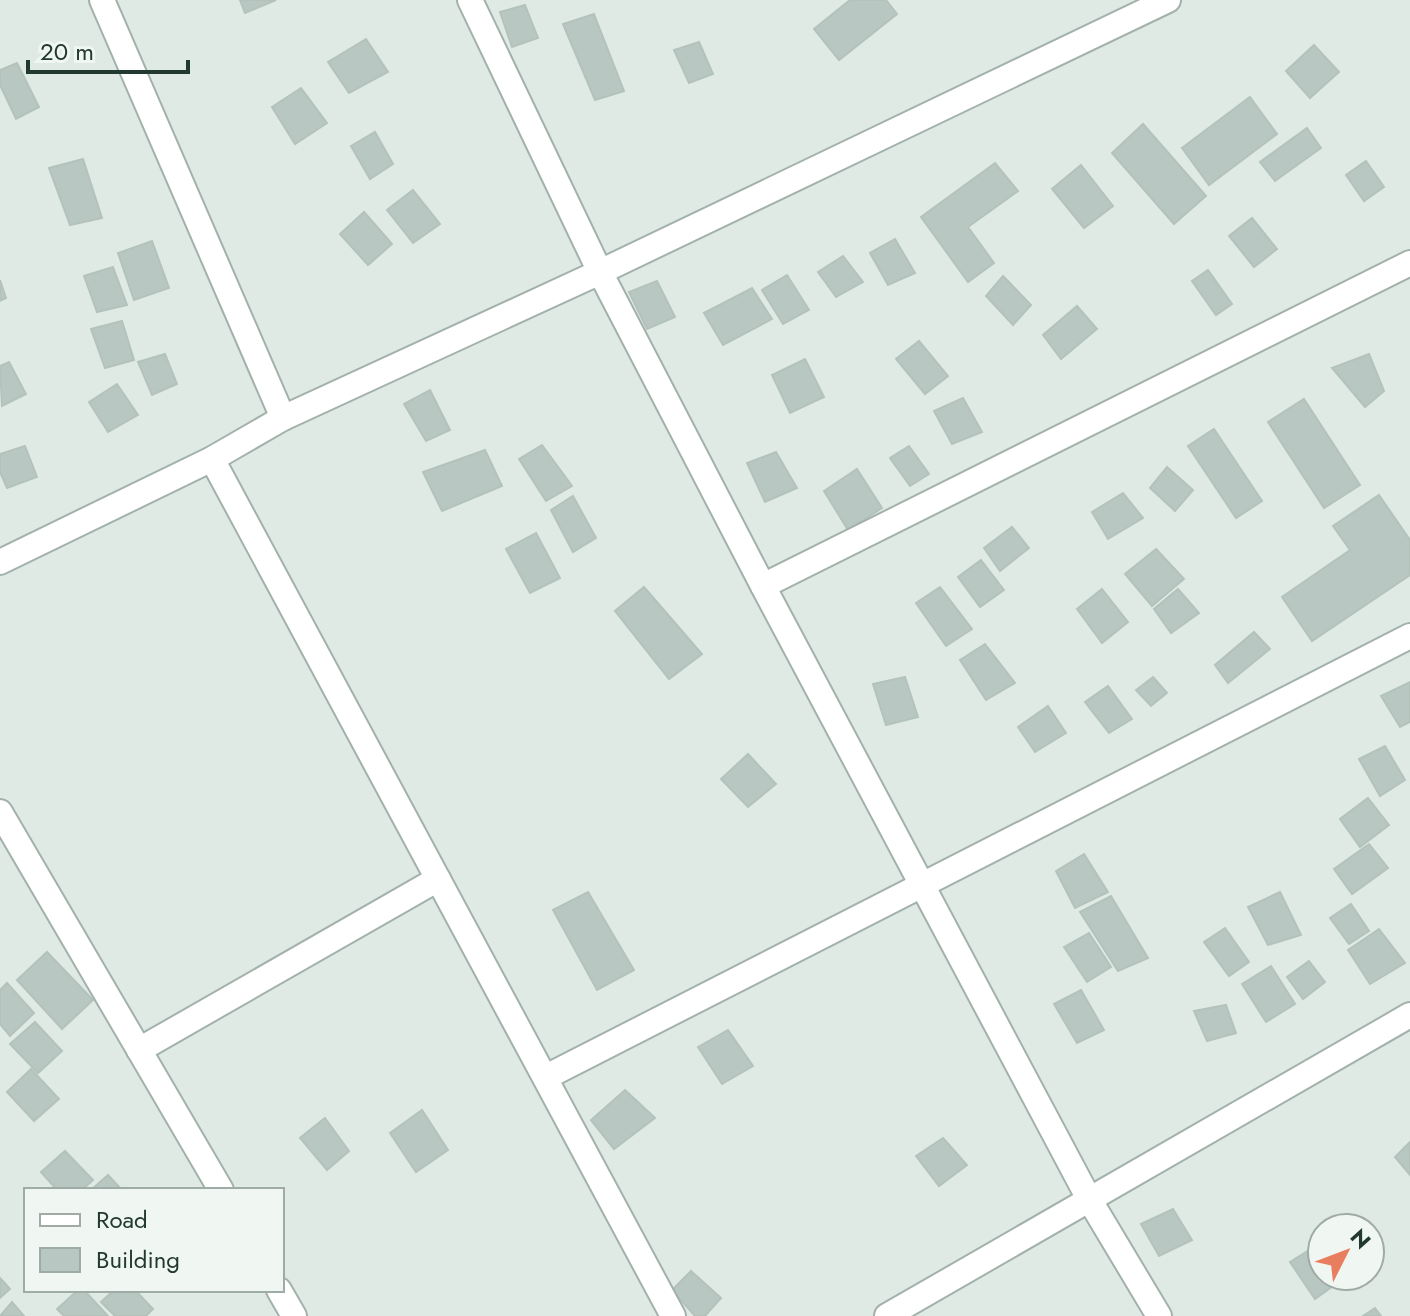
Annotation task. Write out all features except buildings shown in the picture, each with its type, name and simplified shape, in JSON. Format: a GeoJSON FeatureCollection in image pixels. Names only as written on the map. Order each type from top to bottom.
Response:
{"type":"FeatureCollection","features":[{"type":"Feature","properties":{"kind":"street"},"geometry":{"type":"LineString","coordinates":[[102,0],[283,418]]}},
{"type":"Feature","properties":{"kind":"street"},"geometry":{"type":"LineString","coordinates":[[470,0],[600,272],[763,586],[1089,1199],[1159,1316]]}},
{"type":"Feature","properties":{"kind":"street"},"geometry":{"type":"LineString","coordinates":[[0,562],[212,459],[283,418],[600,272],[1124,10],[1168,0]]}},
{"type":"Feature","properties":{"kind":"street"},"geometry":{"type":"LineString","coordinates":[[763,586],[1410,263]]}},
{"type":"Feature","properties":{"kind":"street"},"geometry":{"type":"LineString","coordinates":[[212,459],[673,1316]]}},
{"type":"Feature","properties":{"kind":"street"},"geometry":{"type":"LineString","coordinates":[[546,1077],[1410,636]]}},
{"type":"Feature","properties":{"kind":"street"},"geometry":{"type":"LineString","coordinates":[[0,812],[220,1188]]}},
{"type":"Feature","properties":{"kind":"street"},"geometry":{"type":"LineString","coordinates":[[139,1050],[438,879]]}},
{"type":"Feature","properties":{"kind":"street"},"geometry":{"type":"LineString","coordinates":[[887,1316],[1410,1015]]}},
{"type":"Feature","properties":{"kind":"street"},"geometry":{"type":"LineString","coordinates":[[280,1292],[294,1316]]}}]}
